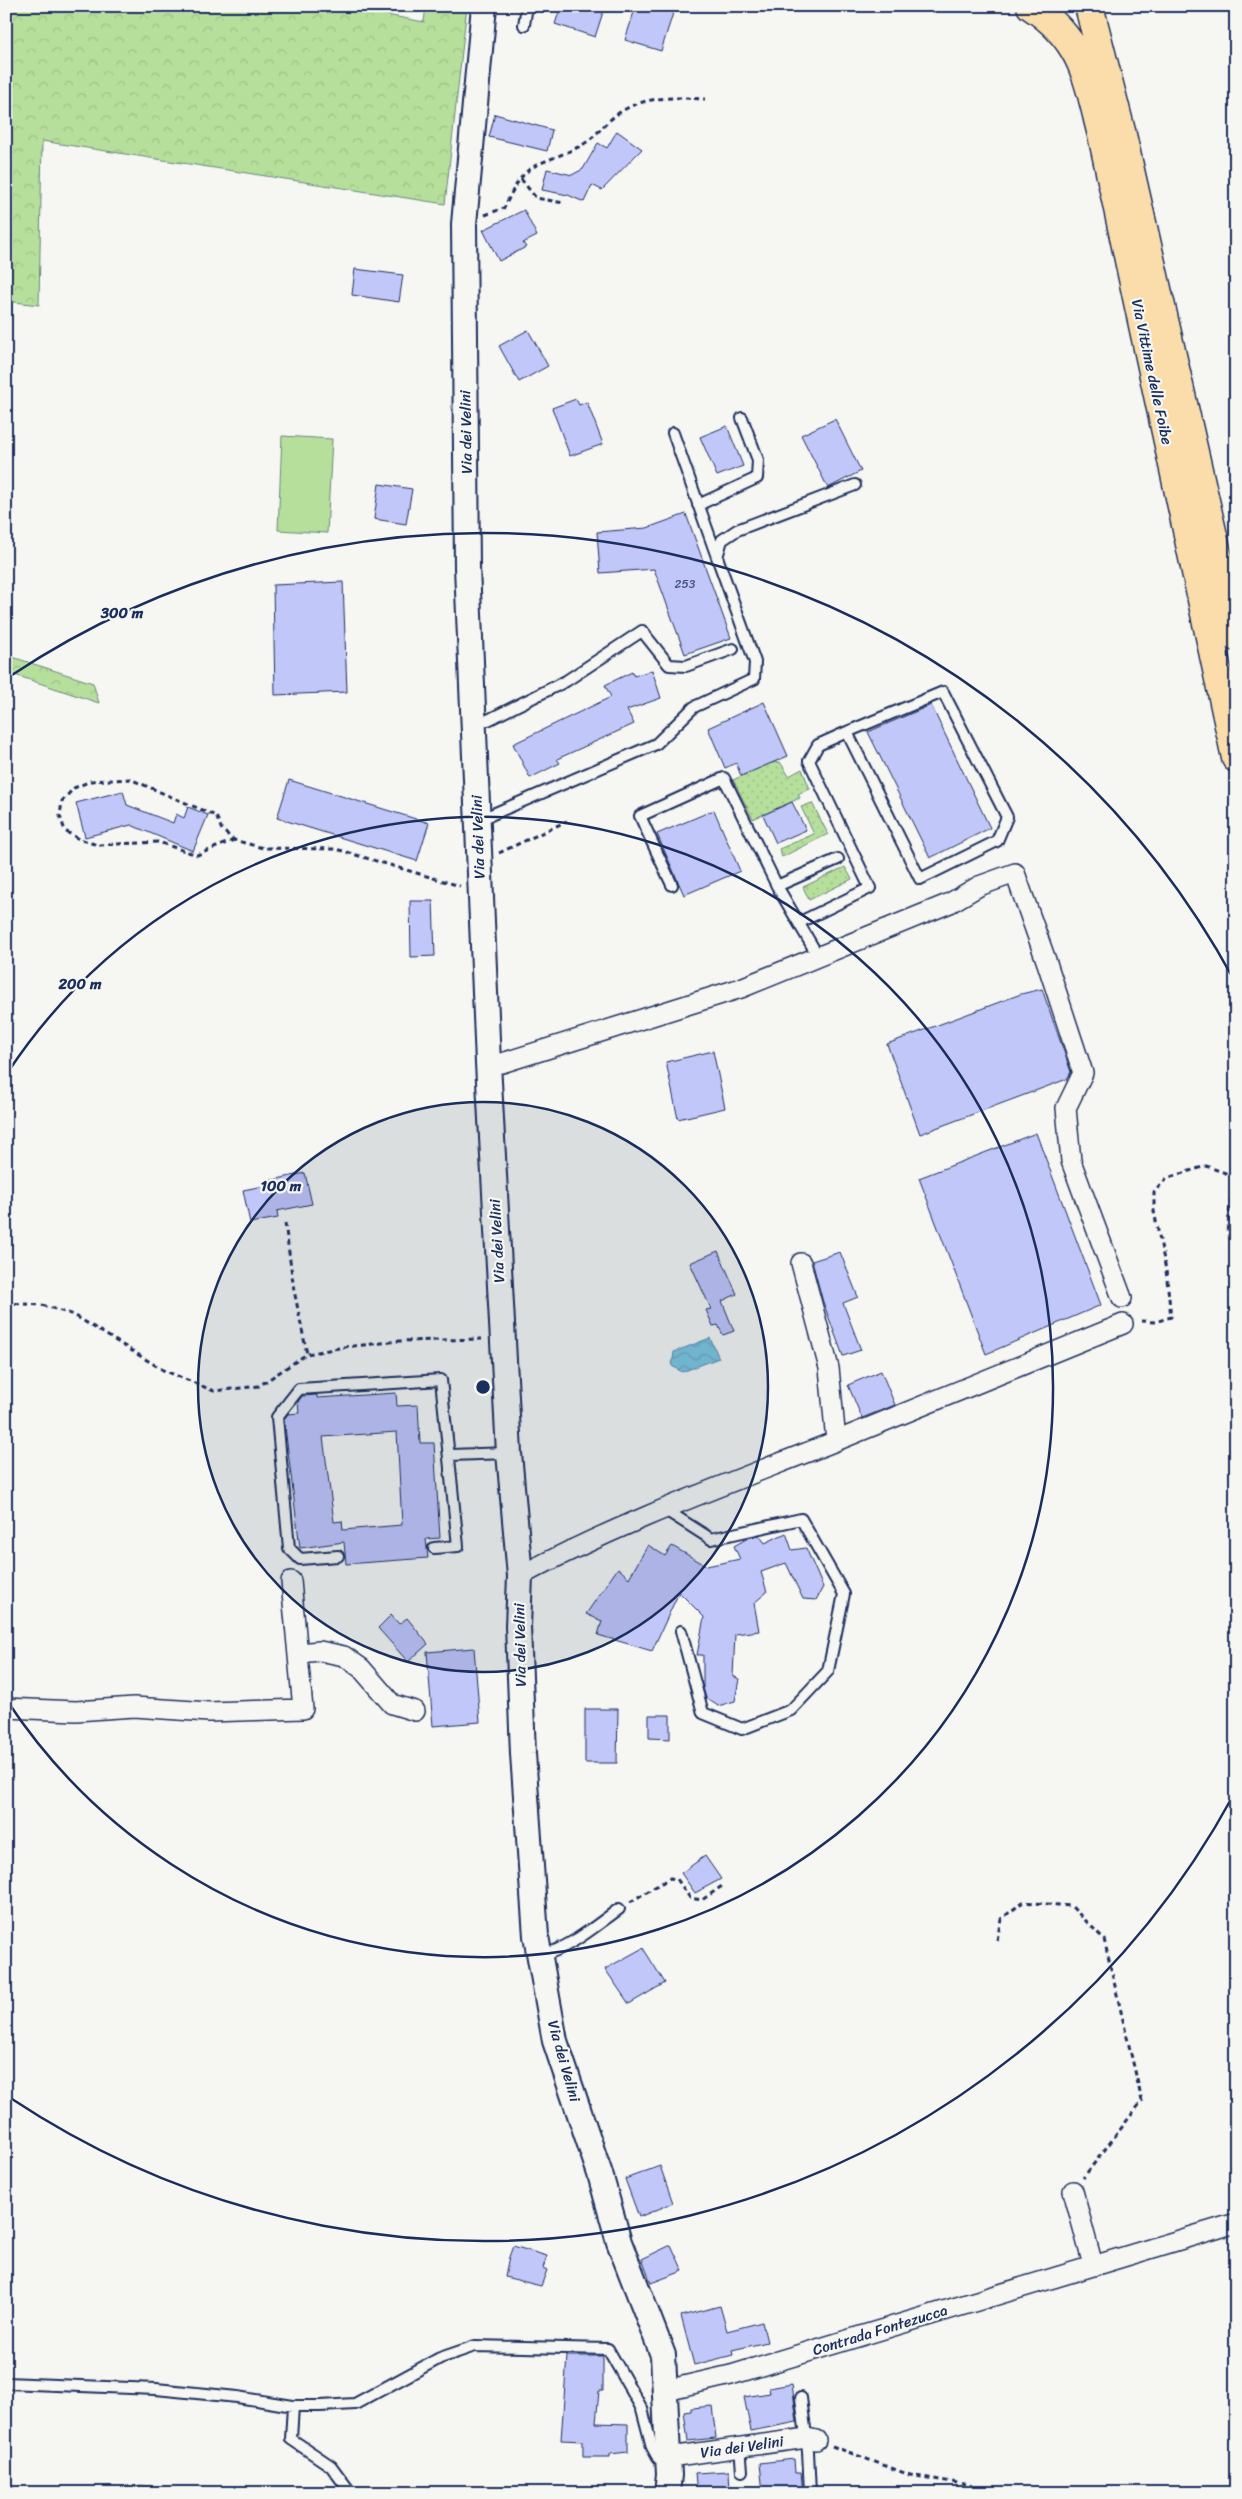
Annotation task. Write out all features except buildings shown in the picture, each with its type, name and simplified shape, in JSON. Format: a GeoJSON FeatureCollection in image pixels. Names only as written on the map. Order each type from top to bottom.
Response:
{"type":"FeatureCollection","features":[{"type":"Feature","properties":{"kind":"main road","name":"Via Vittime delle Foibe"},"geometry":{"type":"LineString","coordinates":[[1031,6],[1049,17],[1071,41],[1083,62],[1103,139],[1236,758]]}},
{"type":"Feature","properties":{"kind":"main road","name":"Via Vittime delle Foibe"},"geometry":{"type":"LineString","coordinates":[[1089,6],[1122,135],[1236,637]]}},
{"type":"Feature","properties":{"kind":"street","name":"Via dei Velini"},"geometry":{"type":"LineString","coordinates":[[484,6],[464,224],[467,567],[488,1063],[509,1453],[520,1576],[518,1626],[523,1754],[536,1936],[555,2041],[600,2174],[619,2242],[663,2355],[668,2456],[667,2493]]}},
{"type":"Feature","properties":{"kind":"street"},"geometry":{"type":"LineString","coordinates":[[488,1063],[502,1063],[741,988],[950,903],[979,886],[1015,873],[1083,1073],[1066,1108],[1071,1161],[1122,1298]]}},
{"type":"Feature","properties":{"kind":"street"},"geometry":{"type":"LineString","coordinates":[[801,1263],[829,1368],[836,1441]]}},
{"type":"Feature","properties":{"kind":"street"},"geometry":{"type":"LineString","coordinates":[[520,1576],[550,1560],[664,1509],[1123,1324]]}},
{"type":"Feature","properties":{"kind":"street"},"geometry":{"type":"LineString","coordinates":[[6,1708],[76,1711],[134,1707],[209,1712],[303,1709],[292,1581]]}},
{"type":"Feature","properties":{"kind":"street"},"geometry":{"type":"LineString","coordinates":[[298,1653],[320,1651],[344,1656],[361,1668],[392,1704],[415,1711]]}},
{"type":"Feature","properties":{"kind":"street"},"geometry":{"type":"LineString","coordinates":[[1073,2190],[1093,2264]]}},
{"type":"Feature","properties":{"kind":"street","name":"Contrada Fontezucca"},"geometry":{"type":"LineString","coordinates":[[666,2390],[731,2375],[1236,2222]]}},
{"type":"Feature","properties":{"kind":"street","name":"Via dei Velini"},"geometry":{"type":"LineString","coordinates":[[668,2456],[811,2439]]}},
{"type":"Feature","properties":{"kind":"lane"},"geometry":{"type":"LineString","coordinates":[[524,25],[527,6]]}},
{"type":"Feature","properties":{"kind":"lane"},"geometry":{"type":"LineString","coordinates":[[698,505],[757,478],[758,460],[742,418]]}},
{"type":"Feature","properties":{"kind":"lane"},"geometry":{"type":"LineString","coordinates":[[478,820],[656,744],[694,707],[754,679],[755,662],[673,433]]}},
{"type":"Feature","properties":{"kind":"lane"},"geometry":{"type":"LineString","coordinates":[[717,557],[722,540],[737,530],[855,485]]}},
{"type":"Feature","properties":{"kind":"lane"},"geometry":{"type":"LineString","coordinates":[[473,721],[488,720],[566,681],[642,631],[668,664],[686,666],[733,649]]}},
{"type":"Feature","properties":{"kind":"lane"},"geometry":{"type":"LineString","coordinates":[[800,922],[870,888],[809,761],[818,745],[847,732],[943,692],[1007,816],[998,841],[920,879],[847,732]]}},
{"type":"Feature","properties":{"kind":"lane"},"geometry":{"type":"LineString","coordinates":[[672,885],[640,816],[724,778],[777,886],[800,922],[818,956]]}},
{"type":"Feature","properties":{"kind":"lane"},"geometry":{"type":"LineString","coordinates":[[777,886],[838,859]]}},
{"type":"Feature","properties":{"kind":"lane"},"geometry":{"type":"LineString","coordinates":[[338,1556],[300,1559],[289,1548],[277,1417],[298,1389],[441,1380],[458,1546],[434,1548]]}},
{"type":"Feature","properties":{"kind":"lane"},"geometry":{"type":"LineString","coordinates":[[450,1455],[509,1453]]}},
{"type":"Feature","properties":{"kind":"lane"},"geometry":{"type":"LineString","coordinates":[[664,1509],[711,1540],[801,1519],[844,1594],[828,1671],[792,1710],[742,1729],[703,1713],[681,1631]]}},
{"type":"Feature","properties":{"kind":"lane"},"geometry":{"type":"LineString","coordinates":[[540,1956],[553,1952],[576,1940],[619,1910]]}},
{"type":"Feature","properties":{"kind":"lane"},"geometry":{"type":"LineString","coordinates":[[6,2383],[156,2388],[237,2397],[293,2406],[355,2404],[440,2358],[475,2346],[608,2349],[642,2409],[652,2447],[658,2458],[668,2456]]}},
{"type":"Feature","properties":{"kind":"lane"},"geometry":{"type":"LineString","coordinates":[[801,2398],[811,2439],[810,2493]]}},
{"type":"Feature","properties":{"kind":"lane"},"geometry":{"type":"LineString","coordinates":[[293,2406],[292,2439],[331,2466],[351,2493]]}},
{"type":"Feature","properties":{"kind":"lane"},"geometry":{"type":"LineString","coordinates":[[740,2447],[742,2471]]}},
{"type":"Feature","properties":{"kind":"path"},"geometry":{"type":"LineString","coordinates":[[464,224],[504,208],[521,179],[531,168],[568,154],[593,138],[610,120],[625,109],[666,96],[704,99]]}},
{"type":"Feature","properties":{"kind":"path"},"geometry":{"type":"LineString","coordinates":[[521,179],[536,198],[564,203]]}},
{"type":"Feature","properties":{"kind":"path"},"geometry":{"type":"LineString","coordinates":[[234,840],[197,855],[158,842],[97,844],[77,838],[65,831],[60,816],[62,801],[74,788],[91,782],[130,779],[216,816],[222,830],[234,840],[263,848],[336,849],[480,891]]}},
{"type":"Feature","properties":{"kind":"path"},"geometry":{"type":"LineString","coordinates":[[478,856],[493,855],[567,821]]}},
{"type":"Feature","properties":{"kind":"path"},"geometry":{"type":"LineString","coordinates":[[1123,1324],[1145,1320],[1156,1322],[1171,1317],[1166,1270],[1154,1211],[1154,1192],[1167,1178],[1206,1166],[1234,1176]]}},
{"type":"Feature","properties":{"kind":"path"},"geometry":{"type":"LineString","coordinates":[[1236,1170],[1226,1232],[1236,1248]]}},
{"type":"Feature","properties":{"kind":"path"},"geometry":{"type":"LineString","coordinates":[[286,1223],[294,1290],[307,1354]]}},
{"type":"Feature","properties":{"kind":"path"},"geometry":{"type":"LineString","coordinates":[[6,1303],[42,1305],[74,1315],[163,1370],[214,1391],[259,1386],[307,1354],[344,1347],[400,1342],[502,1339]]}},
{"type":"Feature","properties":{"kind":"path"},"geometry":{"type":"LineString","coordinates":[[619,1910],[670,1878],[678,1879],[690,1898],[702,1900],[725,1884]]}},
{"type":"Feature","properties":{"kind":"path"},"geometry":{"type":"LineString","coordinates":[[997,1940],[1001,1919],[1023,1902],[1070,1906],[1104,1939],[1142,2101],[1073,2190]]}},
{"type":"Feature","properties":{"kind":"path"},"geometry":{"type":"LineString","coordinates":[[811,2439],[910,2475],[970,2485],[978,2493]]}},
{"type":"Feature","properties":{"kind":"green space"},"geometry":{"type":"Polygon","coordinates":[[[6,6],[339,6],[424,22],[426,6],[467,6],[445,204],[42,141],[39,305],[6,301],[6,6]]]}},
{"type":"Feature","properties":{"kind":"green space"},"geometry":{"type":"Polygon","coordinates":[[[282,436],[332,439],[327,533],[278,530],[282,436]]]}},
{"type":"Feature","properties":{"kind":"green space"},"geometry":{"type":"Polygon","coordinates":[[[6,655],[93,683],[99,703],[6,672],[6,655]]]}},
{"type":"Feature","properties":{"kind":"green space"},"geometry":{"type":"Polygon","coordinates":[[[780,762],[789,776],[802,769],[810,789],[798,794],[800,798],[753,819],[733,780],[771,763],[780,762]]]}},
{"type":"Feature","properties":{"kind":"green space"},"geometry":{"type":"Polygon","coordinates":[[[812,803],[828,834],[782,857],[779,849],[814,834],[801,807],[812,803]]]}},
{"type":"Feature","properties":{"kind":"green space"},"geometry":{"type":"Polygon","coordinates":[[[845,867],[852,879],[809,900],[803,887],[845,867]]]}},
{"type":"Feature","properties":{"kind":"green space"},"geometry":{"type":"Polygon","coordinates":[[[141,2485],[174,2489],[184,2493],[104,2493],[141,2485]]]}},
{"type":"Feature","properties":{"kind":"water"},"geometry":{"type":"Polygon","coordinates":[[[710,1338],[719,1358],[682,1372],[672,1366],[674,1352],[710,1338]]]}}]}
